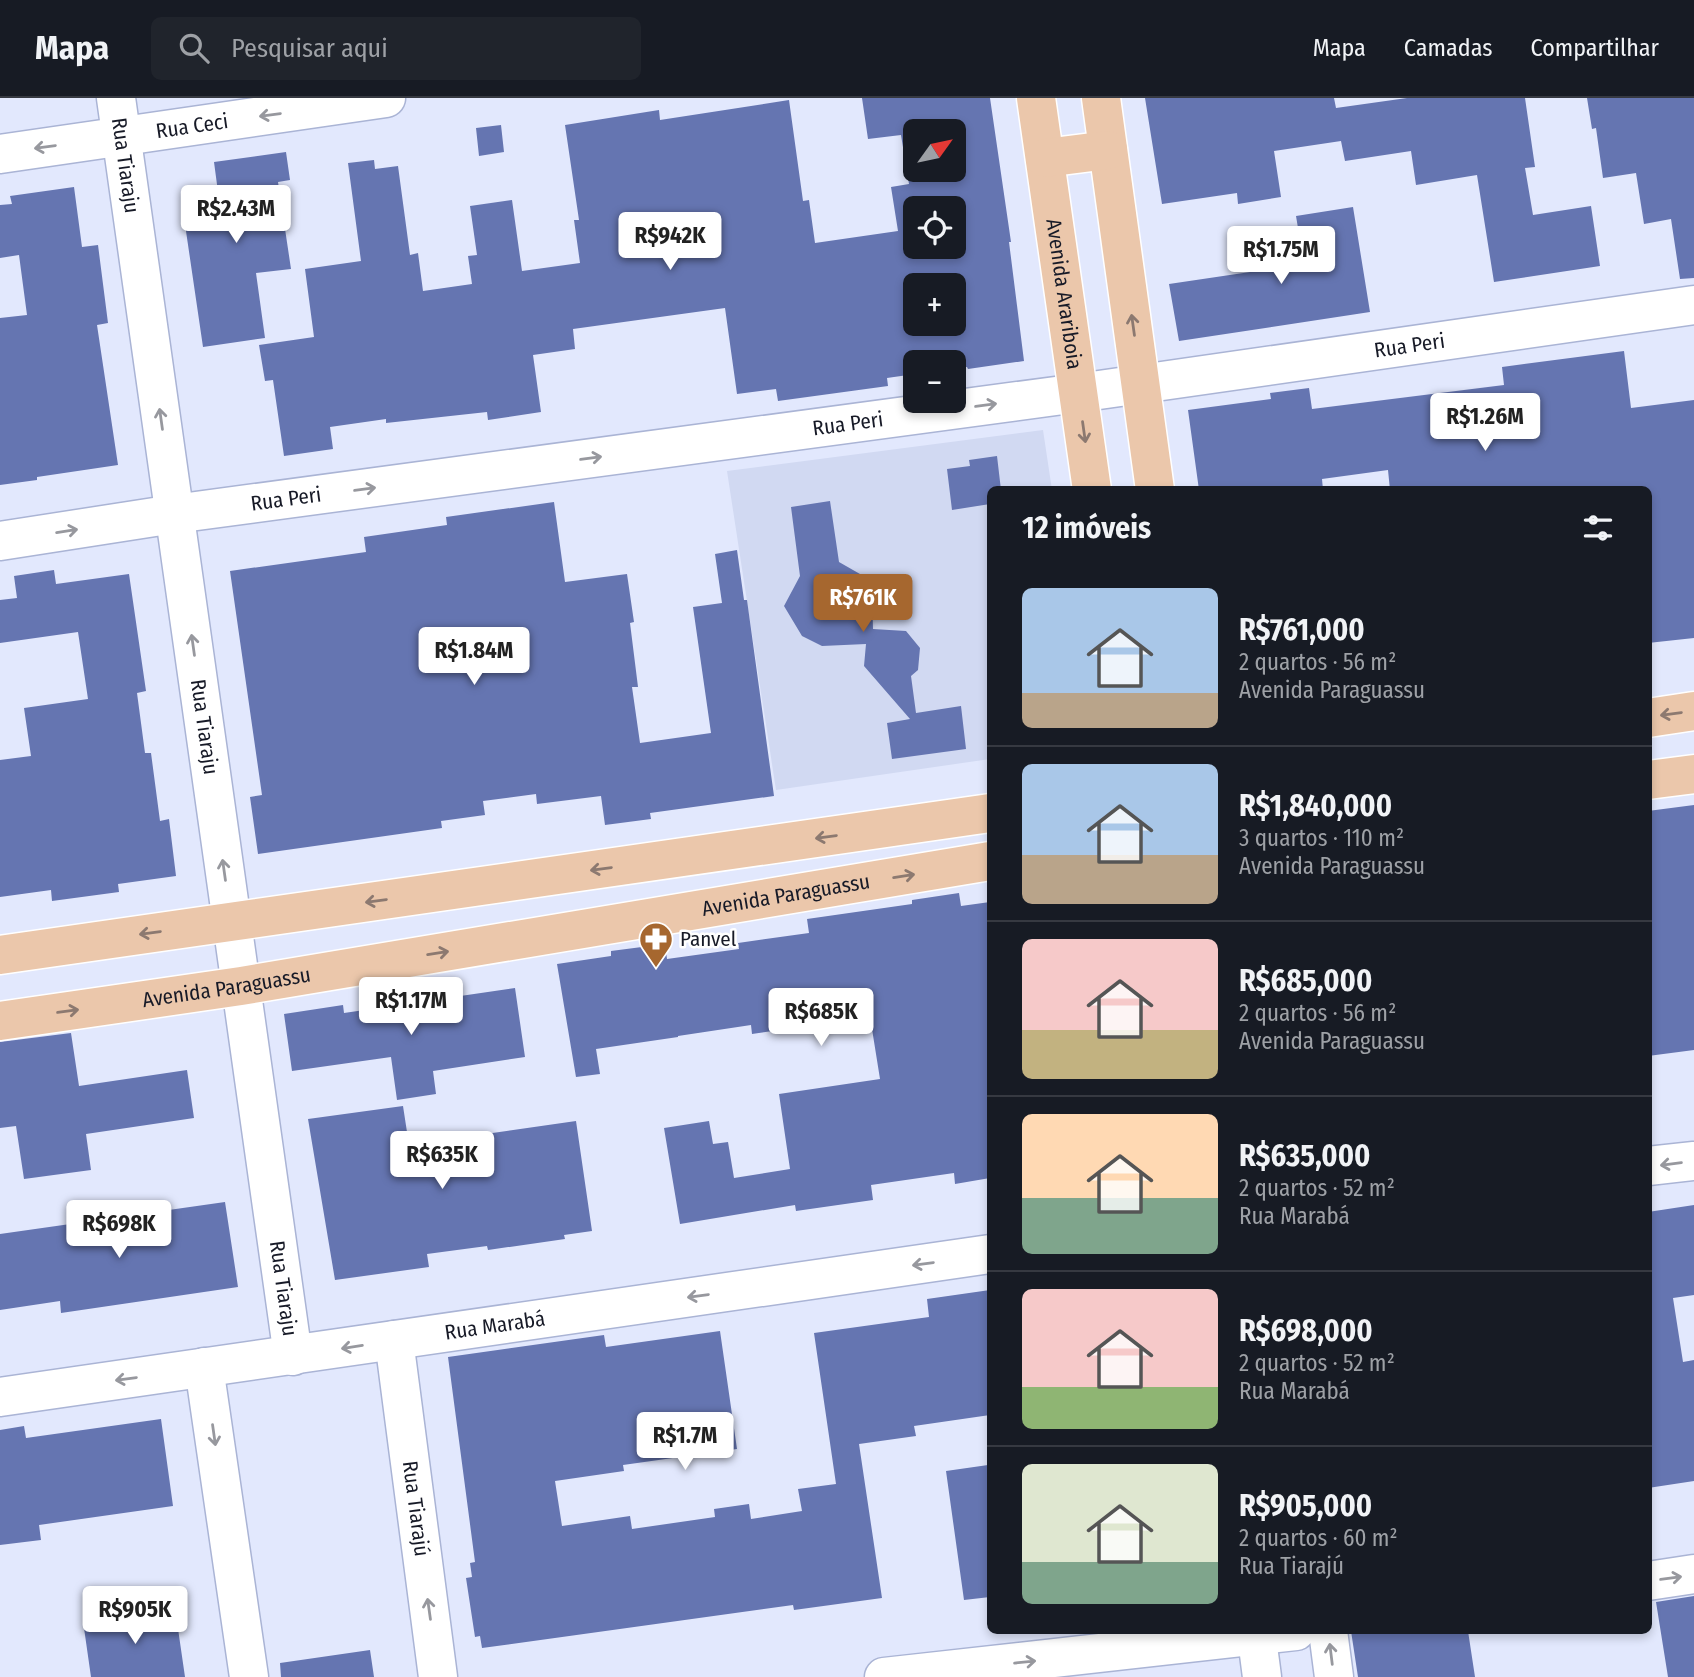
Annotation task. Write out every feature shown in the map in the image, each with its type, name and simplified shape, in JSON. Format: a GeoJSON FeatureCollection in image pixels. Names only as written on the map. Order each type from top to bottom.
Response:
{"type":"FeatureCollection","features":[{"type":"Feature","properties":{"kind":"main road","name":"Avenida Arariboia"},"geometry":{"type":"LineString","coordinates":[[1036,98],[1091,486]]}},
{"type":"Feature","properties":{"kind":"main road"},"geometry":{"type":"LineString","coordinates":[[1101,98],[1155,486]]}},
{"type":"Feature","properties":{"kind":"main road"},"geometry":{"type":"LineString","coordinates":[[1045,158],[1108,149]]}},
{"type":"Feature","properties":{"kind":"main road"},"geometry":{"type":"LineString","coordinates":[[1652,717],[1694,711]]}},
{"type":"Feature","properties":{"kind":"main road"},"geometry":{"type":"LineString","coordinates":[[1652,779],[1694,774]]}},
{"type":"Feature","properties":{"kind":"main road"},"geometry":{"type":"LineString","coordinates":[[0,955],[987,813]]}},
{"type":"Feature","properties":{"kind":"main road","name":"Avenida Paraguassu"},"geometry":{"type":"LineString","coordinates":[[0,1021],[241,986],[987,862]]}},
{"type":"Feature","properties":{"kind":"street","name":"Rua Tiaraju"},"geometry":{"type":"LineString","coordinates":[[116,98],[293,1356]]}},
{"type":"Feature","properties":{"kind":"street","name":"Rua Ceci"},"geometry":{"type":"LineString","coordinates":[[0,153],[386,98]]}},
{"type":"Feature","properties":{"kind":"street","name":"Rua Peri"},"geometry":{"type":"LineString","coordinates":[[0,541],[174,514],[1078,393],[1694,305]]}},
{"type":"Feature","properties":{"kind":"street"},"geometry":{"type":"LineString","coordinates":[[1652,1166],[1694,1161]]}},
{"type":"Feature","properties":{"kind":"street","name":"Rua Marabá"},"geometry":{"type":"LineString","coordinates":[[0,1397],[987,1254]]}},
{"type":"Feature","properties":{"kind":"street","name":"Rua Tiarajú"},"geometry":{"type":"LineString","coordinates":[[394,1340],[438,1677]]}},
{"type":"Feature","properties":{"kind":"street"},"geometry":{"type":"LineString","coordinates":[[204,1367],[249,1677]]}},
{"type":"Feature","properties":{"kind":"street"},"geometry":{"type":"LineString","coordinates":[[1652,1580],[1694,1574]]}},
{"type":"Feature","properties":{"kind":"street"},"geometry":{"type":"LineString","coordinates":[[884,1677],[1256,1634],[1262,1677]]}},
{"type":"Feature","properties":{"kind":"street"},"geometry":{"type":"LineString","coordinates":[[1328,1634],[1334,1677]]}},
{"type":"Feature","properties":{"kind":"shaded area"},"geometry":{"type":"Polygon","coordinates":[[[1043,430],[1051,486],[987,486],[987,759],[776,790],[727,471],[1043,430]]]}},
{"type":"Feature","properties":{"kind":"building"},"geometry":{"type":"Polygon","coordinates":[[[862,98],[990,98],[1011,242],[1024,361],[968,369],[966,350],[903,350],[903,376],[887,378],[888,386],[778,401],[776,389],[737,394],[725,308],[573,329],[575,349],[533,355],[541,412],[488,420],[487,412],[386,423],[386,419],[330,427],[333,449],[284,456],[273,380],[265,381],[259,345],[314,337],[305,269],[361,261],[348,163],[374,160],[375,169],[398,166],[410,255],[418,253],[423,291],[472,284],[468,256],[477,255],[470,206],[512,200],[522,271],[580,263],[574,220],[579,220],[565,125],[659,110],[660,120],[789,100],[803,201],[809,200],[815,243],[898,231],[891,187],[909,182],[966,182],[966,119],[903,119],[903,147],[901,135],[868,139],[862,98]]]}},
{"type":"Feature","properties":{"kind":"building"},"geometry":{"type":"Polygon","coordinates":[[[1145,98],[1334,98],[1336,108],[1407,98],[1525,98],[1535,167],[1525,168],[1533,215],[1591,206],[1600,266],[1494,282],[1477,175],[1416,185],[1411,151],[1345,161],[1341,141],[1274,151],[1281,197],[1238,204],[1237,193],[1162,204],[1145,98]]]}},
{"type":"Feature","properties":{"kind":"building"},"geometry":{"type":"Polygon","coordinates":[[[1587,98],[1694,98],[1694,278],[1680,279],[1671,219],[1644,224],[1636,173],[1603,178],[1596,128],[1592,129],[1587,98]]]}},
{"type":"Feature","properties":{"kind":"building"},"geometry":{"type":"Polygon","coordinates":[[[501,125],[504,152],[479,156],[476,128],[501,125]]]}},
{"type":"Feature","properties":{"kind":"building"},"geometry":{"type":"Polygon","coordinates":[[[286,152],[290,180],[278,182],[291,269],[256,273],[265,338],[203,347],[181,197],[218,192],[214,162],[286,152]]]}},
{"type":"Feature","properties":{"kind":"building"},"geometry":{"type":"Polygon","coordinates":[[[74,187],[82,247],[98,245],[108,323],[97,325],[118,465],[0,485],[0,318],[27,315],[19,255],[0,258],[0,205],[12,204],[10,196],[74,187]]]}},
{"type":"Feature","properties":{"kind":"building"},"geometry":{"type":"Polygon","coordinates":[[[1353,207],[1370,312],[1179,341],[1169,284],[1304,264],[1296,216],[1353,207]]]}},
{"type":"Feature","properties":{"kind":"building"},"geometry":{"type":"Polygon","coordinates":[[[1624,351],[1631,408],[1694,400],[1694,638],[1652,643],[1652,486],[1390,486],[1388,470],[1322,479],[1323,486],[1198,486],[1188,410],[1271,399],[1270,393],[1309,388],[1312,409],[1504,385],[1502,367],[1624,351]]]}},
{"type":"Feature","properties":{"kind":"building"},"geometry":{"type":"Polygon","coordinates":[[[997,456],[1001,486],[987,486],[987,504],[952,510],[947,469],[970,466],[969,460],[997,456]]]}},
{"type":"Feature","properties":{"kind":"building"},"geometry":{"type":"Polygon","coordinates":[[[830,501],[839,562],[860,574],[872,592],[873,629],[906,631],[920,648],[918,670],[911,676],[916,713],[961,706],[966,749],[892,759],[887,723],[910,719],[864,666],[866,644],[822,646],[802,636],[784,606],[800,576],[791,507],[830,501]]]}},
{"type":"Feature","properties":{"kind":"building"},"geometry":{"type":"Polygon","coordinates":[[[554,502],[565,582],[627,574],[634,622],[630,623],[638,687],[632,687],[640,743],[711,733],[693,607],[722,603],[715,554],[737,550],[744,600],[747,600],[774,796],[650,813],[651,819],[605,825],[601,796],[537,804],[536,794],[483,801],[485,815],[441,821],[442,828],[258,854],[250,797],[262,795],[230,571],[366,552],[364,537],[447,525],[446,517],[554,502]]]}},
{"type":"Feature","properties":{"kind":"building"},"geometry":{"type":"Polygon","coordinates":[[[54,570],[56,584],[129,574],[146,691],[137,693],[145,753],[151,753],[160,821],[169,819],[176,876],[118,884],[119,892],[52,901],[51,890],[0,897],[0,760],[31,756],[24,708],[88,699],[78,632],[0,643],[0,600],[17,598],[14,576],[54,570]]]}},
{"type":"Feature","properties":{"kind":"building"},"geometry":{"type":"Polygon","coordinates":[[[1694,805],[1694,1050],[1652,1055],[1652,810],[1694,805]]]}},
{"type":"Feature","properties":{"kind":"building"},"geometry":{"type":"Polygon","coordinates":[[[959,893],[961,906],[987,902],[987,1179],[955,1184],[954,1173],[871,1185],[873,1200],[796,1211],[795,1205],[680,1224],[664,1128],[709,1121],[713,1144],[728,1142],[734,1178],[790,1169],[779,1094],[880,1079],[872,1029],[844,1033],[842,1021],[752,1034],[751,1025],[596,1049],[600,1074],[576,1077],[557,964],[611,956],[611,951],[665,944],[667,959],[739,949],[738,943],[809,933],[807,919],[912,904],[912,900],[959,893]]]}},
{"type":"Feature","properties":{"kind":"building"},"geometry":{"type":"Polygon","coordinates":[[[515,988],[525,1057],[433,1071],[436,1094],[397,1100],[391,1057],[292,1071],[284,1014],[343,1005],[344,1013],[515,988]]]}},
{"type":"Feature","properties":{"kind":"building"},"geometry":{"type":"Polygon","coordinates":[[[71,1033],[79,1086],[187,1070],[194,1118],[86,1134],[91,1170],[24,1179],[16,1126],[0,1128],[0,1042],[71,1033]]]}},
{"type":"Feature","properties":{"kind":"building"},"geometry":{"type":"Polygon","coordinates":[[[403,1106],[409,1145],[576,1121],[592,1231],[564,1235],[565,1239],[488,1250],[487,1246],[427,1254],[429,1267],[335,1280],[308,1119],[403,1106]]]}},
{"type":"Feature","properties":{"kind":"building"},"geometry":{"type":"Polygon","coordinates":[[[225,1202],[238,1287],[61,1313],[60,1301],[0,1310],[0,1234],[225,1202]]]}},
{"type":"Feature","properties":{"kind":"building"},"geometry":{"type":"Polygon","coordinates":[[[1694,1205],[1694,1295],[1673,1298],[1683,1362],[1694,1360],[1694,1481],[1652,1487],[1652,1211],[1694,1205]]]}},
{"type":"Feature","properties":{"kind":"building"},"geometry":{"type":"Polygon","coordinates":[[[987,1290],[987,1415],[914,1426],[916,1436],[859,1444],[882,1598],[794,1610],[793,1605],[482,1648],[480,1636],[475,1637],[466,1578],[472,1577],[470,1563],[475,1562],[448,1357],[604,1335],[606,1347],[720,1331],[737,1449],[623,1465],[624,1471],[555,1481],[562,1526],[630,1516],[632,1529],[715,1517],[714,1509],[749,1504],[751,1519],[802,1511],[798,1489],[836,1484],[814,1333],[929,1317],[927,1299],[987,1290]]]}},
{"type":"Feature","properties":{"kind":"building"},"geometry":{"type":"Polygon","coordinates":[[[161,1419],[173,1506],[39,1525],[41,1540],[0,1545],[0,1430],[24,1426],[26,1438],[161,1419]]]}},
{"type":"Feature","properties":{"kind":"building"},"geometry":{"type":"Polygon","coordinates":[[[987,1465],[987,1597],[964,1600],[946,1471],[987,1465]]]}},
{"type":"Feature","properties":{"kind":"building"},"geometry":{"type":"Polygon","coordinates":[[[1694,1596],[1694,1677],[1668,1677],[1656,1602],[1694,1596]]]}},
{"type":"Feature","properties":{"kind":"building"},"geometry":{"type":"Polygon","coordinates":[[[175,1608],[185,1677],[91,1677],[83,1621],[175,1608]]]}},
{"type":"Feature","properties":{"kind":"building"},"geometry":{"type":"Polygon","coordinates":[[[1351,1634],[1468,1634],[1475,1677],[1358,1677],[1351,1634]]]}},
{"type":"Feature","properties":{"kind":"building"},"geometry":{"type":"Polygon","coordinates":[[[370,1650],[374,1677],[281,1677],[280,1663],[370,1650]]]}},
{"type":"Feature","properties":{"kind":"place","name":"Panvel"},"geometry":{"type":"Point","coordinates":[656,969]}}]}
